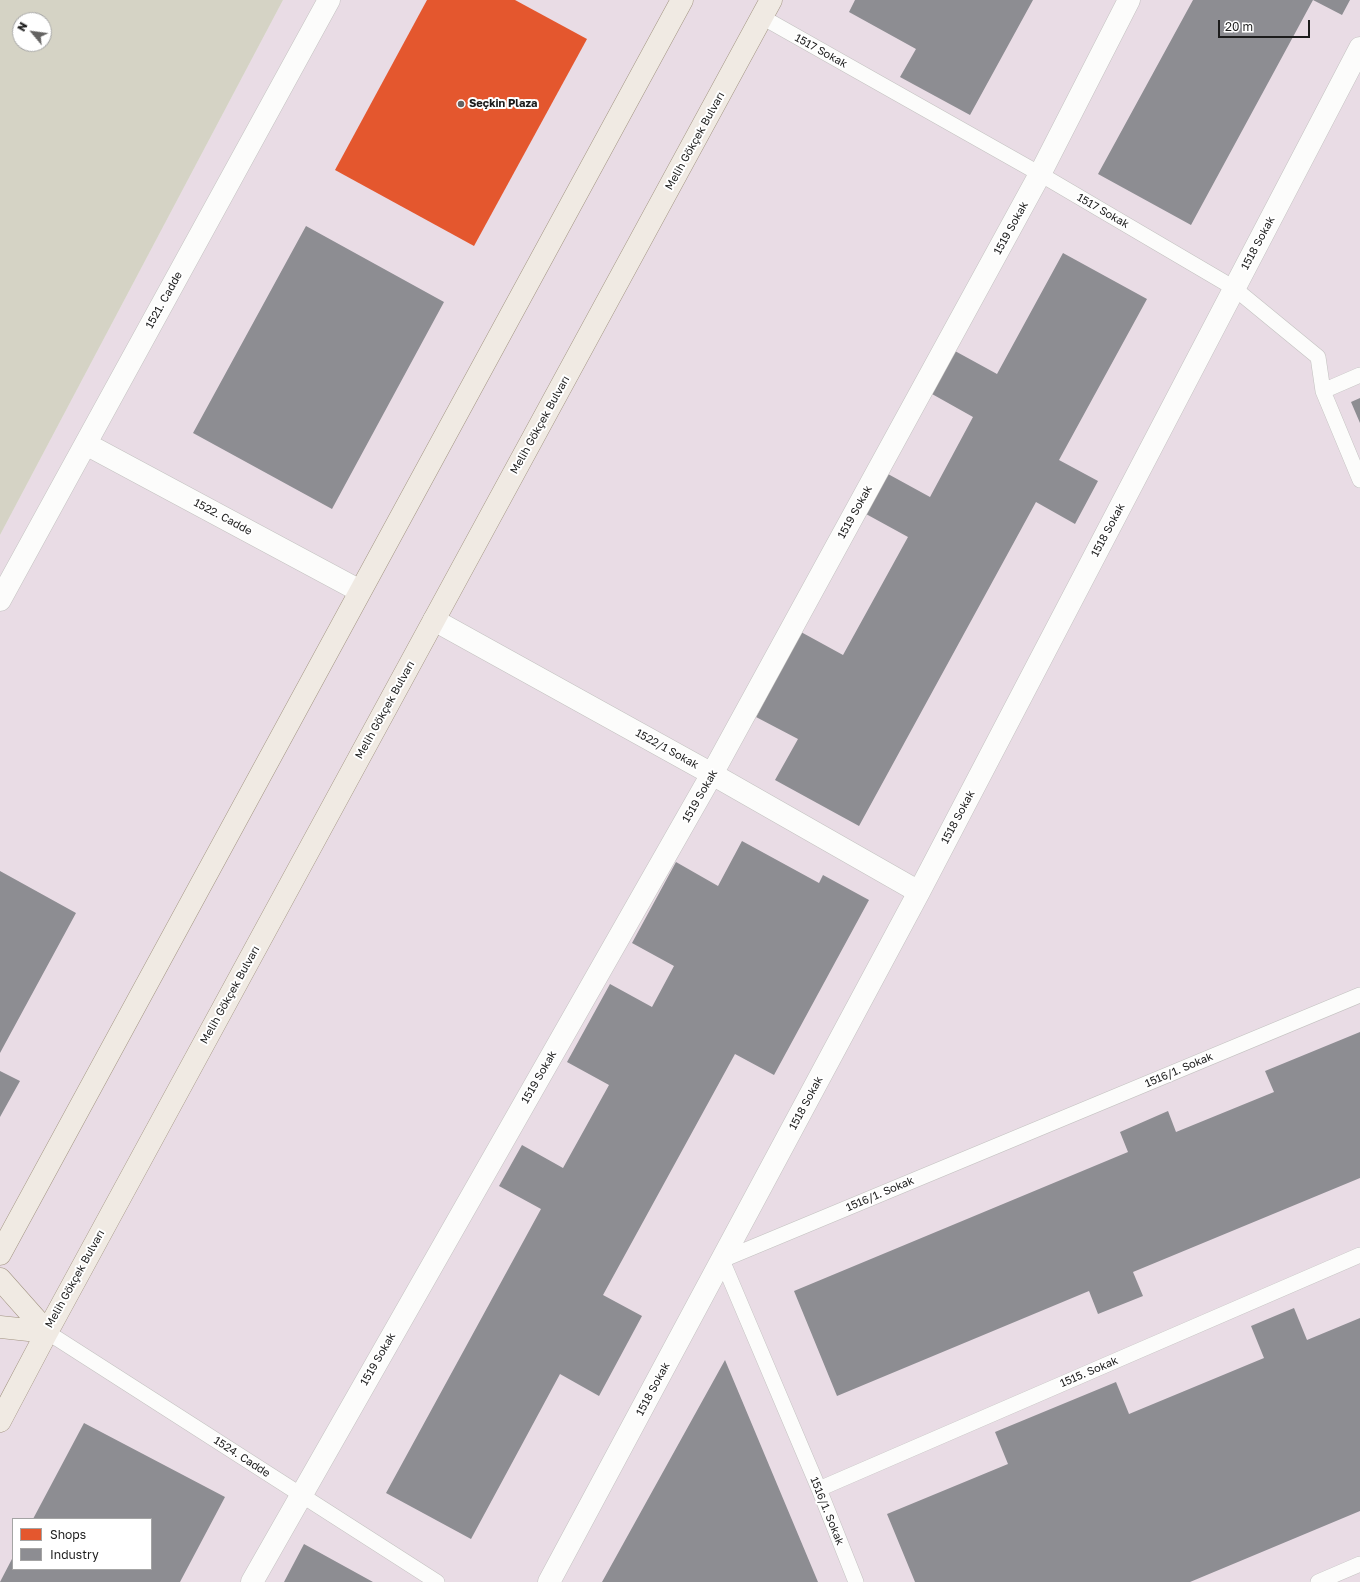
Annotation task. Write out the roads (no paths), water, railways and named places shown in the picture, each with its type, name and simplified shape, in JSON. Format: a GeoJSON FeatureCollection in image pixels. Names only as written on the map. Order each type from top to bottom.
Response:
{"type":"FeatureCollection","features":[{"type":"Feature","properties":{"kind":"main road"},"geometry":{"type":"LineString","coordinates":[[0,1254],[682,0]]}},
{"type":"Feature","properties":{"kind":"main road","name":"Melih Gökçek Bulvarı"},"geometry":{"type":"LineString","coordinates":[[0,1421],[46,1332],[767,9]]}},
{"type":"Feature","properties":{"kind":"main road"},"geometry":{"type":"LineString","coordinates":[[0,1279],[46,1332]]}},
{"type":"Feature","properties":{"kind":"main road"},"geometry":{"type":"LineString","coordinates":[[0,1327],[46,1332]]}},
{"type":"Feature","properties":{"kind":"street","name":"1521. Cadde"},"geometry":{"type":"LineString","coordinates":[[0,600],[329,0]]}},
{"type":"Feature","properties":{"kind":"street","name":"1519 Sokak"},"geometry":{"type":"LineString","coordinates":[[252,1582],[712,774],[1040,174],[1129,0]]}},
{"type":"Feature","properties":{"kind":"street","name":"1518 Sokak"},"geometry":{"type":"LineString","coordinates":[[549,1582],[919,892],[1360,48]]}},
{"type":"Feature","properties":{"kind":"street","name":"1522. Cadde"},"geometry":{"type":"LineString","coordinates":[[86,444],[360,591]]}},
{"type":"Feature","properties":{"kind":"street","name":"1522/1 Sokak"},"geometry":{"type":"LineString","coordinates":[[434,620],[712,774],[919,892]]}},
{"type":"Feature","properties":{"kind":"lane","name":"1517 Sokak"},"geometry":{"type":"LineString","coordinates":[[767,9],[1040,174],[1234,288],[1318,357],[1323,391],[1360,480]]}},
{"type":"Feature","properties":{"kind":"lane"},"geometry":{"type":"LineString","coordinates":[[1323,391],[1360,375]]}},
{"type":"Feature","properties":{"kind":"lane","name":"1516/1. Sokak"},"geometry":{"type":"LineString","coordinates":[[856,1582],[819,1489],[722,1260],[1360,995]]}},
{"type":"Feature","properties":{"kind":"lane","name":"1515. Sokak"},"geometry":{"type":"LineString","coordinates":[[819,1489],[1360,1255]]}},
{"type":"Feature","properties":{"kind":"lane","name":"1524. Cadde"},"geometry":{"type":"LineString","coordinates":[[46,1332],[437,1582]]}},
{"type":"Feature","properties":{"kind":"lane"},"geometry":{"type":"LineString","coordinates":[[1318,1582],[1360,1564]]}},
{"type":"Feature","properties":{"kind":"place","name":"Seçkin Plaza"},"geometry":{"type":"Point","coordinates":[461,104]}}]}
